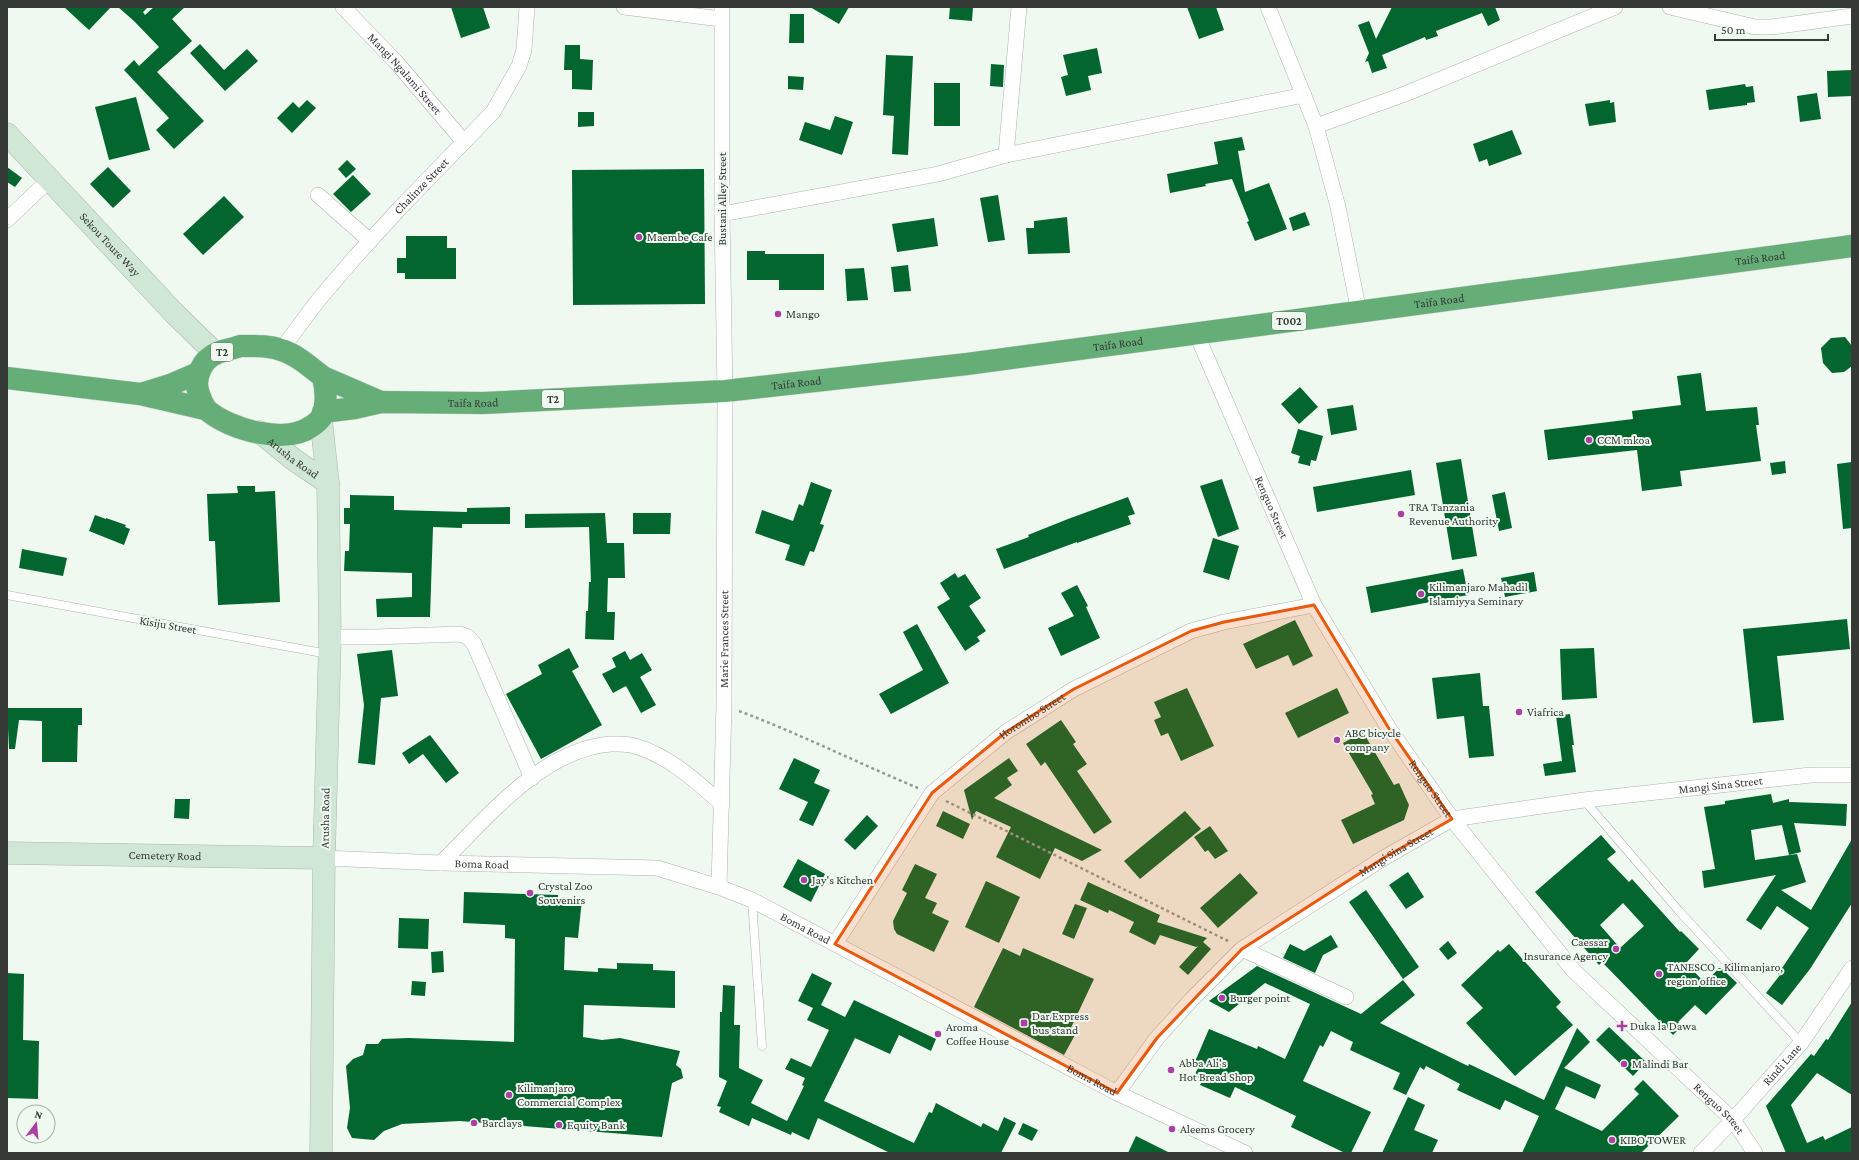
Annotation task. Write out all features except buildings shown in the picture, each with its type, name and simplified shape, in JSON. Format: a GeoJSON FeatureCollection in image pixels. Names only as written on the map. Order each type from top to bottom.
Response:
{"type":"FeatureCollection","features":[{"type":"Feature","properties":{"kind":"highway","name":"Taifa Road"},"geometry":{"type":"LineString","coordinates":[[322,416],[381,402],[484,403],[725,391],[967,364],[1852,246]]}},
{"type":"Feature","properties":{"kind":"highway","name":"T2"},"geometry":{"type":"LineString","coordinates":[[140,394],[170,385],[198,373],[207,361],[216,354],[240,346],[259,346],[281,350],[299,359],[323,377]]}},
{"type":"Feature","properties":{"kind":"highway","name":"T2"},"geometry":{"type":"LineString","coordinates":[[198,373],[198,391],[205,409]]}},
{"type":"Feature","properties":{"kind":"highway","name":"Taifa Road"},"geometry":{"type":"LineString","coordinates":[[323,377],[381,402]]}},
{"type":"Feature","properties":{"kind":"highway"},"geometry":{"type":"LineString","coordinates":[[322,416],[327,394],[323,377]]}},
{"type":"Feature","properties":{"kind":"highway","name":"T2"},"geometry":{"type":"LineString","coordinates":[[7,378],[140,394],[205,409],[236,427],[282,435],[304,432],[322,416]]}},
{"type":"Feature","properties":{"kind":"main road","name":"Sekou Toure Way"},"geometry":{"type":"LineString","coordinates":[[7,134],[174,313],[216,354]]}},
{"type":"Feature","properties":{"kind":"main road","name":"Arusha Road"},"geometry":{"type":"LineString","coordinates":[[321,1153],[324,858],[329,645],[328,483],[322,416]]}},
{"type":"Feature","properties":{"kind":"main road","name":"Arusha Road"},"geometry":{"type":"LineString","coordinates":[[260,432],[293,459],[328,483]]}},
{"type":"Feature","properties":{"kind":"main road","name":"Cemetery Road"},"geometry":{"type":"LineString","coordinates":[[7,853],[324,858]]}},
{"type":"Feature","properties":{"kind":"street","name":"Mangi Ngalami Street"},"geometry":{"type":"LineString","coordinates":[[343,7],[397,63],[464,142]]}},
{"type":"Feature","properties":{"kind":"street","name":"Chalinze Street"},"geometry":{"type":"LineString","coordinates":[[281,350],[320,298],[370,240],[493,112],[519,66],[524,50],[527,7]]}},
{"type":"Feature","properties":{"kind":"street"},"geometry":{"type":"LineString","coordinates":[[624,7],[721,13]]}},
{"type":"Feature","properties":{"kind":"street"},"geometry":{"type":"LineString","coordinates":[[1006,156],[1019,7]]}},
{"type":"Feature","properties":{"kind":"street"},"geometry":{"type":"LineString","coordinates":[[1268,7],[1316,126],[1338,207],[1359,312]]}},
{"type":"Feature","properties":{"kind":"street"},"geometry":{"type":"LineString","coordinates":[[1316,126],[1405,94],[1615,7]]}},
{"type":"Feature","properties":{"kind":"street"},"geometry":{"type":"LineString","coordinates":[[1670,7],[1755,27],[1772,27],[1852,16]]}},
{"type":"Feature","properties":{"kind":"street","name":"Bustani Alley Street"},"geometry":{"type":"LineString","coordinates":[[721,13],[725,391]]}},
{"type":"Feature","properties":{"kind":"street"},"geometry":{"type":"LineString","coordinates":[[722,214],[930,176],[1006,156],[1304,95]]}},
{"type":"Feature","properties":{"kind":"street"},"geometry":{"type":"LineString","coordinates":[[7,220],[49,180]]}},
{"type":"Feature","properties":{"kind":"street"},"geometry":{"type":"LineString","coordinates":[[318,195],[370,240]]}},
{"type":"Feature","properties":{"kind":"street","name":"Renguo Street"},"geometry":{"type":"LineString","coordinates":[[1196,333],[1314,605],[1388,727],[1452,819],[1573,970],[1733,1120],[1756,1153]]}},
{"type":"Feature","properties":{"kind":"street","name":"Marie Frances Street"},"geometry":{"type":"LineString","coordinates":[[719,888],[724,705],[725,391]]}},
{"type":"Feature","properties":{"kind":"street","name":"Horombo Street"},"geometry":{"type":"LineString","coordinates":[[835,944],[932,793],[1006,732],[1074,689],[1191,630],[1224,622],[1314,605]]}},
{"type":"Feature","properties":{"kind":"street"},"geometry":{"type":"LineString","coordinates":[[329,645],[374,637],[460,634],[468,637],[474,644],[532,778]]}},
{"type":"Feature","properties":{"kind":"street"},"geometry":{"type":"LineString","coordinates":[[441,864],[501,804],[532,778],[548,766],[570,754],[589,747],[619,744],[634,745],[684,770],[722,804]]}},
{"type":"Feature","properties":{"kind":"street","name":"Mangi Sina Street"},"geometry":{"type":"LineString","coordinates":[[1117,1093],[1157,1038],[1192,999],[1242,949],[1382,859],[1452,819],[1584,800],[1811,775],[1852,775]]}},
{"type":"Feature","properties":{"kind":"street","name":"Boma Road"},"geometry":{"type":"LineString","coordinates":[[324,858],[441,864],[657,868],[752,900],[1117,1093],[1245,1153]]}},
{"type":"Feature","properties":{"kind":"street"},"geometry":{"type":"LineString","coordinates":[[1242,949],[1346,997]]}},
{"type":"Feature","properties":{"kind":"street","name":"Rindi Lane"},"geometry":{"type":"LineString","coordinates":[[1701,1153],[1733,1120],[1801,1043],[1852,968]]}},
{"type":"Feature","properties":{"kind":"lane","name":"Kisiju Street"},"geometry":{"type":"LineString","coordinates":[[7,595],[329,645]]}},
{"type":"Feature","properties":{"kind":"lane"},"geometry":{"type":"LineString","coordinates":[[1584,800],[1679,911],[1801,1043]]}},
{"type":"Feature","properties":{"kind":"lane"},"geometry":{"type":"LineString","coordinates":[[752,900],[762,1046]]}},
{"type":"Feature","properties":{"kind":"path"},"geometry":{"type":"LineString","coordinates":[[724,705],[785,728],[870,768],[932,793],[1242,949]]}},
{"type":"Feature","properties":{"kind":"highlighted area"},"geometry":{"type":"Polygon","coordinates":[[[1314,605],[1388,727],[1452,819],[1382,859],[1242,949],[1157,1038],[1117,1093],[835,944],[932,793],[1006,732],[1074,689],[1191,631],[1224,622],[1314,605]]]}},
{"type":"Feature","properties":{"kind":"place","name":"Maembe Cafe"},"geometry":{"type":"Point","coordinates":[639,237]}},
{"type":"Feature","properties":{"kind":"place","name":"Mango"},"geometry":{"type":"Point","coordinates":[778,314]}},
{"type":"Feature","properties":{"kind":"place","name":"CCM mkoa"},"geometry":{"type":"Point","coordinates":[1589,440]}},
{"type":"Feature","properties":{"kind":"place","name":"TRA Tanzania Revenue Authority"},"geometry":{"type":"Point","coordinates":[1401,514]}},
{"type":"Feature","properties":{"kind":"place","name":"Kilimanjaro Mahadil Islamiyya Seminary"},"geometry":{"type":"Point","coordinates":[1421,594]}},
{"type":"Feature","properties":{"kind":"place","name":"Viafrica"},"geometry":{"type":"Point","coordinates":[1519,712]}},
{"type":"Feature","properties":{"kind":"place","name":"ABC bicycle company"},"geometry":{"type":"Point","coordinates":[1337,740]}},
{"type":"Feature","properties":{"kind":"place","name":"Jay's Kitchen"},"geometry":{"type":"Point","coordinates":[804,880]}},
{"type":"Feature","properties":{"kind":"place","name":"Crystal Zoo Souvenirs"},"geometry":{"type":"Point","coordinates":[530,893]}},
{"type":"Feature","properties":{"kind":"place","name":"Caessar Insurance Agency"},"geometry":{"type":"Point","coordinates":[1616,949]}},
{"type":"Feature","properties":{"kind":"place","name":"TANESCO - Kilimanjaro, region office"},"geometry":{"type":"Point","coordinates":[1659,974]}},
{"type":"Feature","properties":{"kind":"place","name":"Burger point"},"geometry":{"type":"Point","coordinates":[1222,998]}},
{"type":"Feature","properties":{"kind":"place","name":"Dar Express bus stand"},"geometry":{"type":"Point","coordinates":[1024,1023]}},
{"type":"Feature","properties":{"kind":"place","name":"Duka la Dawa"},"geometry":{"type":"Point","coordinates":[1622,1026]}},
{"type":"Feature","properties":{"kind":"place","name":"Aroma Coffee House"},"geometry":{"type":"Point","coordinates":[938,1034]}},
{"type":"Feature","properties":{"kind":"place","name":"Malindi Bar"},"geometry":{"type":"Point","coordinates":[1624,1064]}},
{"type":"Feature","properties":{"kind":"place","name":"Abba Ali's Hot Bread Shop"},"geometry":{"type":"Point","coordinates":[1171,1070]}},
{"type":"Feature","properties":{"kind":"place","name":"Kilimanjaro Commercial Complex"},"geometry":{"type":"Point","coordinates":[509,1095]}},
{"type":"Feature","properties":{"kind":"place","name":"Barclays"},"geometry":{"type":"Point","coordinates":[474,1123]}},
{"type":"Feature","properties":{"kind":"place","name":"Equity Bank"},"geometry":{"type":"Point","coordinates":[559,1125]}},
{"type":"Feature","properties":{"kind":"place","name":"Aleems Grocery"},"geometry":{"type":"Point","coordinates":[1172,1129]}},
{"type":"Feature","properties":{"kind":"place","name":"KIBO TOWER"},"geometry":{"type":"Point","coordinates":[1612,1140]}}]}
